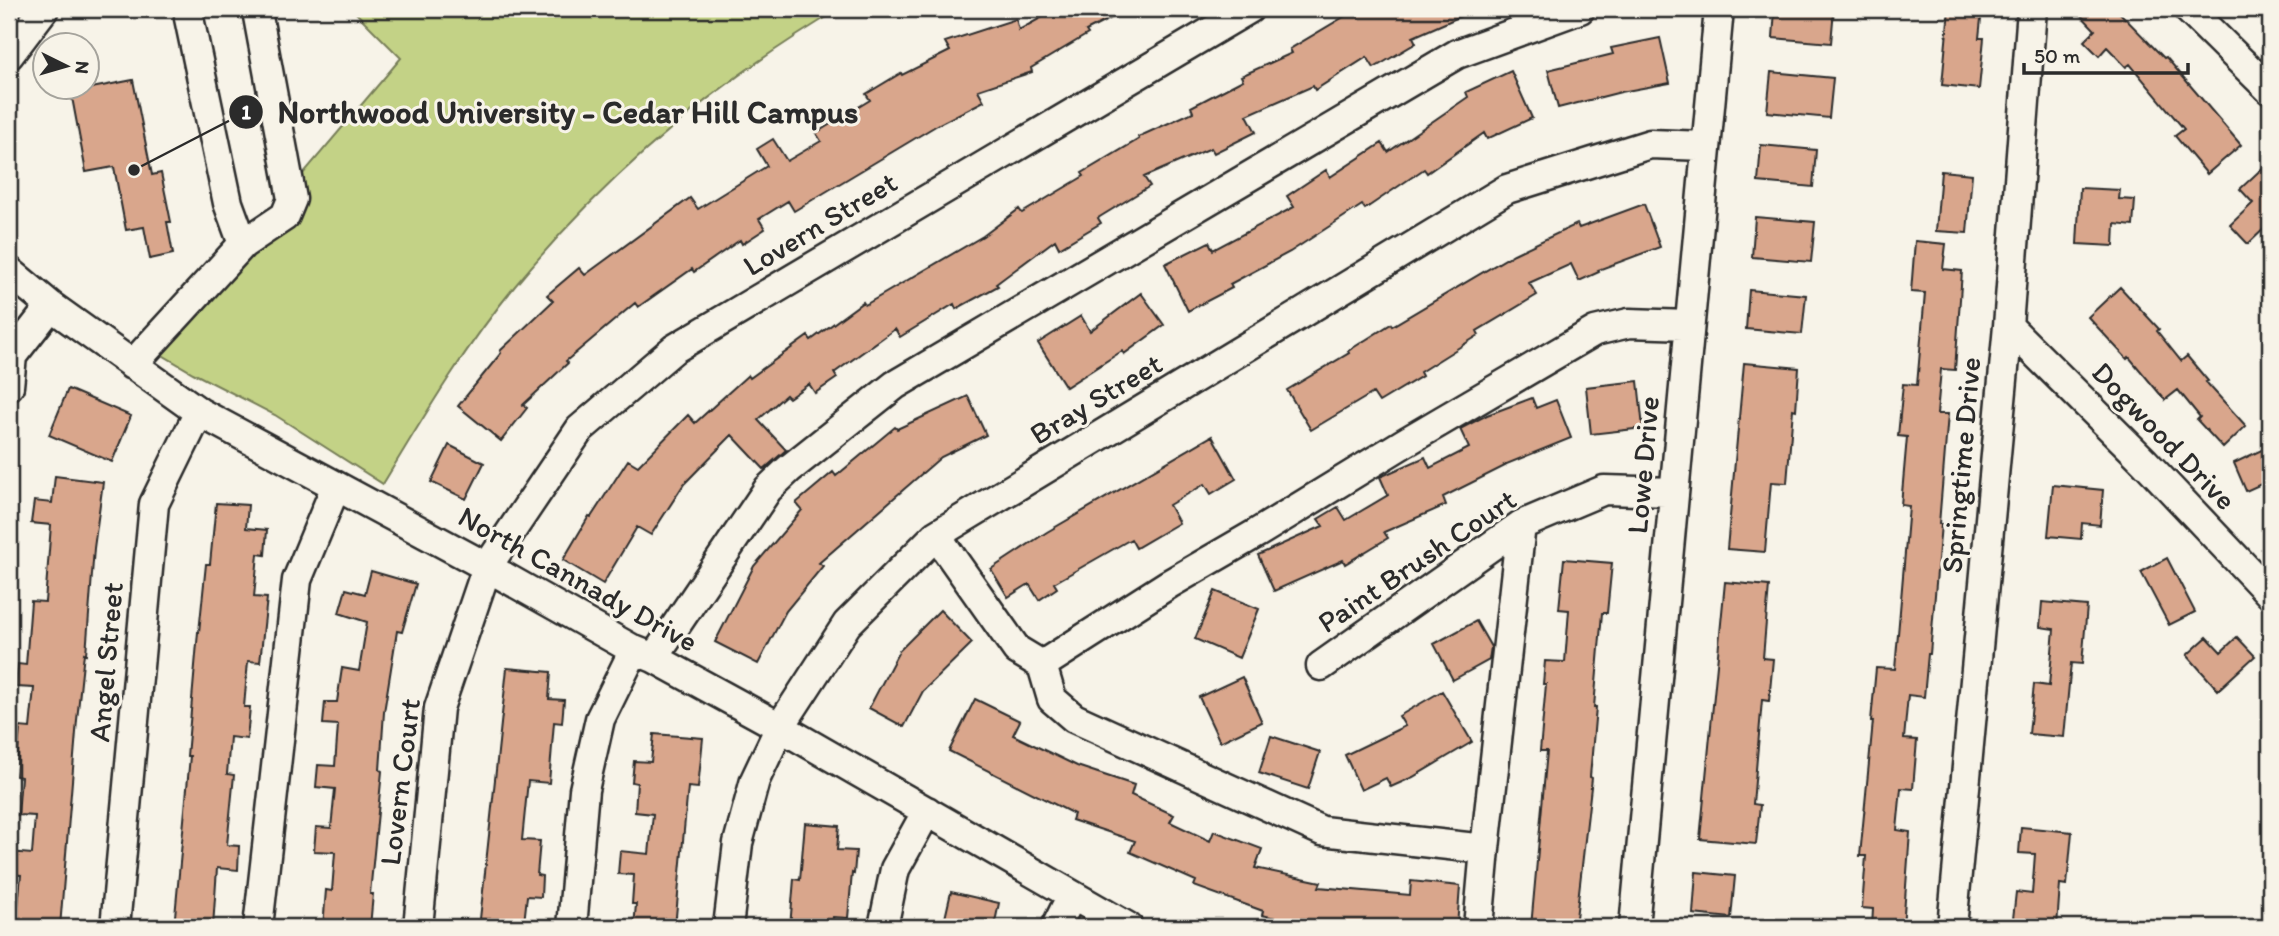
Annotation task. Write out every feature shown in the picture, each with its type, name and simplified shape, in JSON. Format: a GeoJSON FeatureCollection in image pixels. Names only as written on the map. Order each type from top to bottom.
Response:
{"type":"FeatureCollection","features":[{"type":"Feature","properties":{"kind":"street"},"geometry":{"type":"LineString","coordinates":[[9,55],[44,9]]}},
{"type":"Feature","properties":{"kind":"street"},"geometry":{"type":"LineString","coordinates":[[190,9],[189,18],[228,203],[243,244]]}},
{"type":"Feature","properties":{"kind":"street"},"geometry":{"type":"LineString","coordinates":[[132,365],[243,244],[285,216],[292,199],[255,9]]}},
{"type":"Feature","properties":{"kind":"street","name":"Lovern Street"},"geometry":{"type":"LineString","coordinates":[[487,568],[580,429],[674,349],[1249,9]]}},
{"type":"Feature","properties":{"kind":"street"},"geometry":{"type":"LineString","coordinates":[[572,927],[586,778],[600,719],[644,654],[768,489],[789,469],[895,385],[1457,54],[1580,9]]}},
{"type":"Feature","properties":{"kind":"street","name":"Lowe Drive"},"geometry":{"type":"LineString","coordinates":[[1634,927],[1719,9]]}},
{"type":"Feature","properties":{"kind":"street","name":"Springtime Drive"},"geometry":{"type":"LineString","coordinates":[[1952,927],[2008,326],[2032,9]]}},
{"type":"Feature","properties":{"kind":"street"},"geometry":{"type":"LineString","coordinates":[[2188,9],[2270,90]]}},
{"type":"Feature","properties":{"kind":"street","name":"Bray Street"},"geometry":{"type":"LineString","coordinates":[[728,927],[738,843],[755,780],[780,727],[847,624],[936,535],[1507,189],[1650,144],[1705,146]]}},
{"type":"Feature","properties":{"kind":"street","name":"North Cannady Drive"},"geometry":{"type":"LineString","coordinates":[[9,271],[51,306],[199,412],[780,727],[1128,927]]}},
{"type":"Feature","properties":{"kind":"street"},"geometry":{"type":"LineString","coordinates":[[9,386],[12,356],[51,306]]}},
{"type":"Feature","properties":{"kind":"street"},"geometry":{"type":"LineString","coordinates":[[1042,665],[1169,583],[1595,331],[1629,323],[1689,325]]}},
{"type":"Feature","properties":{"kind":"street","name":"Dogwood Drive"},"geometry":{"type":"LineString","coordinates":[[2008,326],[2145,462],[2270,594]]}},
{"type":"Feature","properties":{"kind":"street","name":"Angel Street"},"geometry":{"type":"LineString","coordinates":[[115,927],[155,504],[199,412]]}},
{"type":"Feature","properties":{"kind":"street"},"geometry":{"type":"LineString","coordinates":[[258,927],[297,580],[336,486]]}},
{"type":"Feature","properties":{"kind":"street","name":"Paint Brush Court"},"geometry":{"type":"LineString","coordinates":[[1321,666],[1521,525],[1604,490],[1674,492]]}},
{"type":"Feature","properties":{"kind":"street"},"geometry":{"type":"LineString","coordinates":[[1478,927],[1521,525]]}},
{"type":"Feature","properties":{"kind":"street"},"geometry":{"type":"LineString","coordinates":[[936,535],[1017,650],[1042,665],[1052,699],[1074,718],[1322,831],[1485,849]]}},
{"type":"Feature","properties":{"kind":"street","name":"Lovern Court"},"geometry":{"type":"LineString","coordinates":[[418,927],[439,708],[487,568]]}},
{"type":"Feature","properties":{"kind":"street"},"geometry":{"type":"LineString","coordinates":[[883,927],[895,869],[927,811]]}},
{"type":"Feature","properties":{"kind":"street"},"geometry":{"type":"LineString","coordinates":[[1056,927],[1072,895]]}},
{"type":"Feature","properties":{"kind":"green space"},"geometry":{"type":"Polygon","coordinates":[[[352,9],[840,9],[794,37],[707,99],[587,206],[515,286],[479,333],[383,484],[275,415],[154,350],[401,58],[352,9]]]}},
{"type":"Feature","properties":{"kind":"building"},"geometry":{"type":"Polygon","coordinates":[[[1057,9],[1129,9],[1086,31],[1088,34],[1031,68],[1032,72],[978,90],[984,101],[939,124],[794,211],[788,201],[759,219],[765,229],[742,244],[740,240],[694,272],[692,269],[638,307],[635,303],[566,361],[568,363],[523,405],[527,408],[501,441],[458,406],[500,351],[553,301],[547,295],[579,268],[585,275],[690,198],[698,209],[767,166],[757,149],[773,139],[787,161],[821,141],[816,133],[870,100],[866,94],[901,73],[902,75],[950,51],[945,42],[1016,19],[1019,30],[1057,9]]]}},
{"type":"Feature","properties":{"kind":"building"},"geometry":{"type":"Polygon","coordinates":[[[1357,9],[1477,9],[1413,37],[1416,43],[1374,68],[1367,57],[1315,90],[1313,86],[1247,115],[1256,132],[1214,153],[1211,148],[1144,177],[1150,186],[1098,218],[1101,223],[1059,248],[1055,240],[996,284],[998,286],[956,309],[954,304],[900,337],[895,329],[834,373],[837,378],[815,393],[809,384],[789,398],[786,395],[758,420],[786,450],[764,469],[732,435],[684,484],[651,535],[637,527],[603,584],[563,560],[589,516],[591,517],[628,460],[638,466],[688,415],[695,423],[748,375],[750,378],[808,336],[811,340],[863,302],[865,305],[983,236],[1019,209],[1022,213],[1084,176],[1082,173],[1139,139],[1138,137],[1193,112],[1191,107],[1243,80],[1241,76],[1292,53],[1290,49],[1357,9]]]}},
{"type":"Feature","properties":{"kind":"building"},"geometry":{"type":"Polygon","coordinates":[[[1775,9],[1834,9],[1831,43],[1773,38],[1775,9]]]}},
{"type":"Feature","properties":{"kind":"building"},"geometry":{"type":"Polygon","coordinates":[[[1949,9],[1982,9],[1979,38],[1984,38],[1979,89],[1942,85],[1949,9]]]}},
{"type":"Feature","properties":{"kind":"building"},"geometry":{"type":"Polygon","coordinates":[[[2075,9],[2116,9],[2164,58],[2166,57],[2241,145],[2207,174],[2175,136],[2184,129],[2130,64],[2126,67],[2107,47],[2099,56],[2084,41],[2095,30],[2075,9]]]}},
{"type":"Feature","properties":{"kind":"building"},"geometry":{"type":"Polygon","coordinates":[[[1660,38],[1670,83],[1558,108],[1548,70],[1613,54],[1611,48],[1660,38]]]}},
{"type":"Feature","properties":{"kind":"building"},"geometry":{"type":"Polygon","coordinates":[[[1511,71],[1532,118],[1487,139],[1484,133],[1427,173],[1424,169],[1365,209],[1362,205],[1290,252],[1230,284],[1232,288],[1188,311],[1165,264],[1209,242],[1213,250],[1294,207],[1287,196],[1326,170],[1330,177],[1382,143],[1388,152],[1468,97],[1466,92],[1511,71]]]}},
{"type":"Feature","properties":{"kind":"building"},"geometry":{"type":"Polygon","coordinates":[[[1771,72],[1833,78],[1829,118],[1767,112],[1771,72]]]}},
{"type":"Feature","properties":{"kind":"building"},"geometry":{"type":"Polygon","coordinates":[[[133,80],[152,175],[161,173],[171,222],[167,222],[173,254],[150,259],[144,227],[126,230],[114,167],[86,172],[73,102],[102,102],[102,86],[133,80]]]}},
{"type":"Feature","properties":{"kind":"building"},"geometry":{"type":"Polygon","coordinates":[[[1761,145],[1816,150],[1813,187],[1758,182],[1761,145]]]}},
{"type":"Feature","properties":{"kind":"building"},"geometry":{"type":"Polygon","coordinates":[[[2270,161],[2270,223],[2248,244],[2230,225],[2253,203],[2240,189],[2270,161]]]}},
{"type":"Feature","properties":{"kind":"building"},"geometry":{"type":"Polygon","coordinates":[[[1941,171],[1972,174],[1967,233],[1936,231],[1941,171]]]}},
{"type":"Feature","properties":{"kind":"building"},"geometry":{"type":"Polygon","coordinates":[[[2080,188],[2120,190],[2119,199],[2135,200],[2133,226],[2115,224],[2114,246],[2077,244],[2080,188]]]}},
{"type":"Feature","properties":{"kind":"building"},"geometry":{"type":"Polygon","coordinates":[[[1644,204],[1660,247],[1598,270],[1599,272],[1579,281],[1571,264],[1529,283],[1537,295],[1477,331],[1479,335],[1420,372],[1422,376],[1379,402],[1373,393],[1311,430],[1287,390],[1391,324],[1392,326],[1514,254],[1577,224],[1579,228],[1644,204]]]}},
{"type":"Feature","properties":{"kind":"building"},"geometry":{"type":"Polygon","coordinates":[[[1755,217],[1815,222],[1811,262],[1752,257],[1755,217]]]}},
{"type":"Feature","properties":{"kind":"building"},"geometry":{"type":"Polygon","coordinates":[[[1915,241],[1946,244],[1943,269],[1962,271],[1955,370],[1941,369],[1937,414],[1948,414],[1930,654],[1924,697],[1908,695],[1904,739],[1917,740],[1913,789],[1901,788],[1897,830],[1910,832],[1903,927],[1872,927],[1873,909],[1862,908],[1866,856],[1860,856],[1876,668],[1895,669],[1909,506],[1901,505],[1907,437],[1898,436],[1903,384],[1917,385],[1925,293],[1911,292],[1915,241]]]}},
{"type":"Feature","properties":{"kind":"building"},"geometry":{"type":"Polygon","coordinates":[[[2120,287],[2159,329],[2157,331],[2181,361],[2187,356],[2208,381],[2206,382],[2246,426],[2223,448],[2197,420],[2200,417],[2178,390],[2165,400],[2129,357],[2127,359],[2088,317],[2120,287]]]}},
{"type":"Feature","properties":{"kind":"building"},"geometry":{"type":"Polygon","coordinates":[[[1749,290],[1806,295],[1802,334],[1746,329],[1749,290]]]}},
{"type":"Feature","properties":{"kind":"building"},"geometry":{"type":"Polygon","coordinates":[[[1141,293],[1164,325],[1124,354],[1122,351],[1066,387],[1038,343],[1081,316],[1090,331],[1141,293]]]}},
{"type":"Feature","properties":{"kind":"building"},"geometry":{"type":"Polygon","coordinates":[[[1744,363],[1799,368],[1787,483],[1771,482],[1765,552],[1727,549],[1744,363]]]}},
{"type":"Feature","properties":{"kind":"building"},"geometry":{"type":"Polygon","coordinates":[[[1638,381],[1643,428],[1591,434],[1586,387],[1638,381]]]}},
{"type":"Feature","properties":{"kind":"building"},"geometry":{"type":"Polygon","coordinates":[[[68,389],[131,416],[112,462],[49,435],[68,389]]]}},
{"type":"Feature","properties":{"kind":"building"},"geometry":{"type":"Polygon","coordinates":[[[968,396],[986,435],[941,457],[819,563],[823,566],[786,611],[758,664],[715,642],[754,566],[802,510],[796,503],[833,472],[836,476],[895,427],[897,429],[968,396]]]}},
{"type":"Feature","properties":{"kind":"building"},"geometry":{"type":"Polygon","coordinates":[[[1532,398],[1536,408],[1556,400],[1571,438],[1504,465],[1443,497],[1446,505],[1384,532],[1388,538],[1345,564],[1343,560],[1274,591],[1258,555],[1323,526],[1318,519],[1338,507],[1346,520],[1388,495],[1380,477],[1425,457],[1430,468],[1469,448],[1460,429],[1487,415],[1532,398]]]}},
{"type":"Feature","properties":{"kind":"building"},"geometry":{"type":"Polygon","coordinates":[[[1212,436],[1236,479],[1211,494],[1205,484],[1169,505],[1179,523],[1136,548],[1131,539],[1054,583],[1057,588],[1039,600],[1029,584],[1008,597],[991,569],[1047,532],[1212,436]]]}},
{"type":"Feature","properties":{"kind":"building"},"geometry":{"type":"Polygon","coordinates":[[[449,445],[484,463],[466,499],[431,482],[449,445]]]}},
{"type":"Feature","properties":{"kind":"building"},"geometry":{"type":"Polygon","coordinates":[[[2270,446],[2270,480],[2246,491],[2234,463],[2270,446]]]}},
{"type":"Feature","properties":{"kind":"building"},"geometry":{"type":"Polygon","coordinates":[[[55,476],[103,482],[77,720],[60,927],[16,927],[21,875],[9,874],[9,852],[32,854],[35,816],[18,815],[21,777],[16,776],[20,727],[30,728],[34,688],[16,687],[18,664],[26,665],[31,601],[45,602],[51,525],[31,523],[34,501],[52,503],[55,476]]]}},
{"type":"Feature","properties":{"kind":"building"},"geometry":{"type":"Polygon","coordinates":[[[2053,485],[2103,490],[2100,525],[2082,523],[2081,539],[2048,536],[2053,485]]]}},
{"type":"Feature","properties":{"kind":"building"},"geometry":{"type":"Polygon","coordinates":[[[216,503],[248,505],[246,528],[267,530],[265,555],[258,554],[254,597],[267,598],[260,662],[248,661],[244,707],[250,707],[247,739],[230,737],[227,774],[234,775],[227,845],[239,846],[238,870],[217,868],[213,927],[174,927],[198,632],[206,564],[210,564],[216,503]]]}},
{"type":"Feature","properties":{"kind":"building"},"geometry":{"type":"Polygon","coordinates":[[[2167,558],[2195,612],[2169,625],[2141,572],[2167,558]]]}},
{"type":"Feature","properties":{"kind":"building"},"geometry":{"type":"Polygon","coordinates":[[[1564,559],[1612,563],[1607,613],[1602,613],[1594,707],[1592,778],[1575,927],[1531,927],[1547,751],[1540,751],[1546,684],[1543,684],[1545,661],[1565,662],[1569,610],[1559,609],[1564,559]]]}},
{"type":"Feature","properties":{"kind":"building"},"geometry":{"type":"Polygon","coordinates":[[[371,571],[416,584],[402,632],[397,631],[384,712],[382,771],[370,894],[373,894],[370,927],[323,927],[326,890],[332,891],[335,852],[314,851],[316,827],[331,828],[335,789],[316,787],[318,765],[335,766],[338,725],[323,724],[325,702],[337,702],[342,668],[359,671],[367,622],[339,613],[346,589],[365,594],[371,571]]]}},
{"type":"Feature","properties":{"kind":"building"},"geometry":{"type":"Polygon","coordinates":[[[1725,582],[1769,586],[1763,658],[1773,659],[1769,701],[1762,700],[1753,804],[1760,805],[1756,844],[1700,839],[1725,582]]]}},
{"type":"Feature","properties":{"kind":"building"},"geometry":{"type":"Polygon","coordinates":[[[1215,591],[1259,609],[1239,658],[1195,639],[1215,591]]]}},
{"type":"Feature","properties":{"kind":"building"},"geometry":{"type":"Polygon","coordinates":[[[2042,602],[2087,606],[2082,664],[2071,663],[2064,737],[2029,734],[2034,684],[2049,686],[2054,629],[2040,627],[2042,602]]]}},
{"type":"Feature","properties":{"kind":"building"},"geometry":{"type":"Polygon","coordinates":[[[940,610],[972,643],[923,691],[904,727],[869,708],[899,651],[940,610]]]}},
{"type":"Feature","properties":{"kind":"building"},"geometry":{"type":"Polygon","coordinates":[[[1476,621],[1491,647],[1489,660],[1453,680],[1434,644],[1476,621]]]}},
{"type":"Feature","properties":{"kind":"building"},"geometry":{"type":"Polygon","coordinates":[[[2207,637],[2221,652],[2237,637],[2255,656],[2218,690],[2187,655],[2207,637]]]}},
{"type":"Feature","properties":{"kind":"building"},"geometry":{"type":"Polygon","coordinates":[[[507,668],[551,672],[549,699],[564,700],[562,723],[554,722],[549,783],[528,781],[522,840],[540,841],[537,875],[542,876],[541,897],[527,896],[524,923],[480,919],[507,668]]]}},
{"type":"Feature","properties":{"kind":"building"},"geometry":{"type":"Polygon","coordinates":[[[1242,677],[1262,722],[1220,742],[1199,697],[1242,677]]]}},
{"type":"Feature","properties":{"kind":"building"},"geometry":{"type":"Polygon","coordinates":[[[1442,691],[1472,742],[1391,787],[1386,778],[1361,790],[1345,755],[1405,726],[1399,716],[1442,691]]]}},
{"type":"Feature","properties":{"kind":"building"},"geometry":{"type":"Polygon","coordinates":[[[975,699],[1020,721],[1013,735],[1077,766],[1134,785],[1131,795],[1174,815],[1170,822],[1210,841],[1214,831],[1262,849],[1255,868],[1321,882],[1319,887],[1410,895],[1411,881],[1460,886],[1457,927],[1317,927],[1262,915],[1263,911],[1194,886],[1196,881],[1130,852],[1135,841],[1072,820],[1074,814],[949,751],[975,699]]]}},
{"type":"Feature","properties":{"kind":"building"},"geometry":{"type":"Polygon","coordinates":[[[654,734],[703,738],[698,788],[688,787],[675,927],[634,927],[634,875],[618,874],[620,851],[649,854],[653,814],[635,812],[637,783],[632,782],[634,761],[651,762],[654,734]]]}},
{"type":"Feature","properties":{"kind":"building"},"geometry":{"type":"Polygon","coordinates":[[[1271,736],[1320,752],[1308,789],[1259,773],[1271,736]]]}},
{"type":"Feature","properties":{"kind":"building"},"geometry":{"type":"Polygon","coordinates":[[[805,823],[839,826],[837,850],[856,851],[848,918],[833,917],[832,927],[790,927],[794,879],[800,880],[805,823]]]}},
{"type":"Feature","properties":{"kind":"building"},"geometry":{"type":"Polygon","coordinates":[[[2021,827],[2072,832],[2067,885],[2060,884],[2057,927],[2025,927],[2026,920],[2013,919],[2016,892],[2032,894],[2035,854],[2019,853],[2021,827]]]}},
{"type":"Feature","properties":{"kind":"building"},"geometry":{"type":"Polygon","coordinates":[[[1696,872],[1735,876],[1731,918],[1693,914],[1696,872]]]}},
{"type":"Feature","properties":{"kind":"building"},"geometry":{"type":"Polygon","coordinates":[[[951,892],[999,903],[994,927],[943,927],[951,892]]]}},
{"type":"Feature","properties":{"kind":"place","name":"Northwood University - Cedar Hill Campus"},"geometry":{"type":"Point","coordinates":[134,170]}}]}
